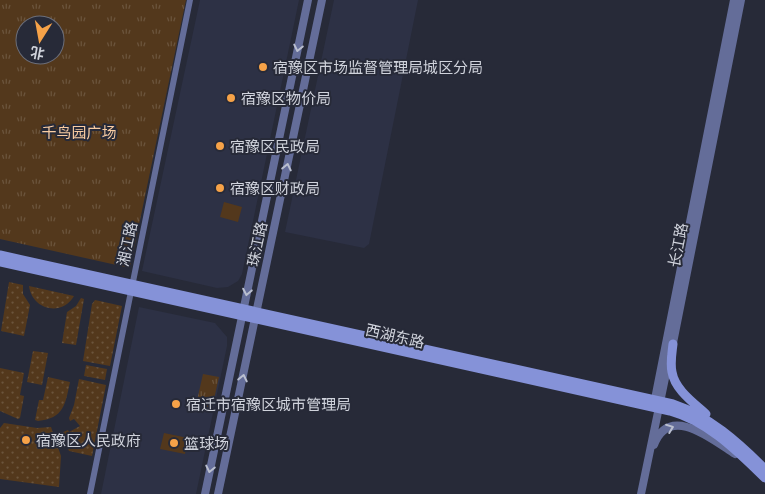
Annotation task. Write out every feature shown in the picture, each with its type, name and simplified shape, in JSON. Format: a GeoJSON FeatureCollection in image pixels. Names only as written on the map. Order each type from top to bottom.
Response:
{"type":"FeatureCollection","features":[{"type":"Feature","properties":{"kind":"main road","name":"西湖东路"},"geometry":{"type":"LineString","coordinates":[[0,255],[131,289]]}},
{"type":"Feature","properties":{"kind":"main road","name":"西湖东路"},"geometry":{"type":"LineString","coordinates":[[0,262],[243,313],[698,414],[744,448],[765,469]]}},
{"type":"Feature","properties":{"kind":"main road"},"geometry":{"type":"LineString","coordinates":[[673,344],[671,370],[685,396],[744,448]]}},
{"type":"Feature","properties":{"kind":"main road","name":"西湖东路"},"geometry":{"type":"LineString","coordinates":[[657,404],[699,422],[737,451],[765,478]]}},
{"type":"Feature","properties":{"kind":"street","name":"湘江路"},"geometry":{"type":"LineString","coordinates":[[90,494],[190,0]]}},
{"type":"Feature","properties":{"kind":"street","name":"珠江路"},"geometry":{"type":"LineString","coordinates":[[205,494],[308,0]]}},
{"type":"Feature","properties":{"kind":"street","name":"珠江路"},"geometry":{"type":"LineString","coordinates":[[218,494],[322,0]]}},
{"type":"Feature","properties":{"kind":"street","name":"长江路"},"geometry":{"type":"LineString","coordinates":[[640,494],[734,0]]}},
{"type":"Feature","properties":{"kind":"street","name":"长江路"},"geometry":{"type":"LineString","coordinates":[[635,494],[673,344],[741,0]]}},
{"type":"Feature","properties":{"kind":"street"},"geometry":{"type":"LineString","coordinates":[[646,468],[658,435],[665,429],[674,426],[687,426],[695,429],[749,463]]}},
{"type":"Feature","properties":{"kind":"shaded area"},"geometry":{"type":"Polygon","coordinates":[[[200,0],[299,0],[242,274],[238,281],[228,287],[217,288],[142,271],[200,0]]]}},
{"type":"Feature","properties":{"kind":"shaded area"},"geometry":{"type":"Polygon","coordinates":[[[334,0],[418,0],[369,244],[364,248],[285,232],[334,0]]]}},
{"type":"Feature","properties":{"kind":"shaded area"},"geometry":{"type":"Polygon","coordinates":[[[139,307],[215,323],[227,337],[227,346],[196,494],[101,494],[139,307]]]}},
{"type":"Feature","properties":{"kind":"green space","name":"千鸟园广场"},"geometry":{"type":"Polygon","coordinates":[[[0,0],[186,0],[130,268],[0,239],[0,0]]]}},
{"type":"Feature","properties":{"kind":"green space"},"geometry":{"type":"Polygon","coordinates":[[[224,202],[242,207],[238,222],[220,217],[224,202]]]}},
{"type":"Feature","properties":{"kind":"green space"},"geometry":{"type":"Polygon","coordinates":[[[9,282],[23,285],[23,294],[30,305],[24,336],[1,331],[9,282]]]}},
{"type":"Feature","properties":{"kind":"green space"},"geometry":{"type":"Polygon","coordinates":[[[29,286],[74,296],[69,303],[62,307],[48,308],[36,301],[31,294],[29,286]]]}},
{"type":"Feature","properties":{"kind":"green space"},"geometry":{"type":"Polygon","coordinates":[[[81,298],[84,299],[76,345],[62,343],[67,312],[76,306],[81,298]]]}},
{"type":"Feature","properties":{"kind":"green space"},"geometry":{"type":"Polygon","coordinates":[[[95,300],[122,306],[110,366],[83,361],[92,304],[95,300]]]}},
{"type":"Feature","properties":{"kind":"green space"},"geometry":{"type":"Polygon","coordinates":[[[33,351],[48,353],[42,385],[27,382],[33,351]]]}},
{"type":"Feature","properties":{"kind":"green space"},"geometry":{"type":"Polygon","coordinates":[[[86,365],[107,369],[105,380],[84,376],[86,365]]]}},
{"type":"Feature","properties":{"kind":"green space"},"geometry":{"type":"Polygon","coordinates":[[[0,368],[24,373],[20,395],[24,396],[20,418],[18,419],[0,411],[0,368]]]}},
{"type":"Feature","properties":{"kind":"green space"},"geometry":{"type":"Polygon","coordinates":[[[203,374],[219,377],[212,408],[196,405],[203,374]]]}},
{"type":"Feature","properties":{"kind":"green space"},"geometry":{"type":"Polygon","coordinates":[[[48,377],[70,382],[65,404],[53,417],[38,421],[35,420],[39,400],[43,400],[48,377]]]}},
{"type":"Feature","properties":{"kind":"green space"},"geometry":{"type":"Polygon","coordinates":[[[79,379],[106,385],[92,456],[69,451],[61,433],[68,430],[69,432],[80,426],[74,419],[70,421],[69,418],[74,405],[79,379]]]}},
{"type":"Feature","properties":{"kind":"green space"},"geometry":{"type":"Polygon","coordinates":[[[4,423],[37,428],[51,427],[61,456],[59,487],[0,479],[0,428],[4,423]]]}},
{"type":"Feature","properties":{"kind":"green space","name":"篮球场"},"geometry":{"type":"Polygon","coordinates":[[[164,433],[188,438],[185,454],[160,449],[164,433]]]}},
{"type":"Feature","properties":{"kind":"place","name":"宿豫区市场监督管理局城区分局"},"geometry":{"type":"Point","coordinates":[263,67]}},
{"type":"Feature","properties":{"kind":"place","name":"宿豫区物价局"},"geometry":{"type":"Point","coordinates":[231,98]}},
{"type":"Feature","properties":{"kind":"place","name":"宿豫区民政局"},"geometry":{"type":"Point","coordinates":[220,146]}},
{"type":"Feature","properties":{"kind":"place","name":"宿豫区财政局"},"geometry":{"type":"Point","coordinates":[220,188]}},
{"type":"Feature","properties":{"kind":"place","name":"宿迁市宿豫区城市管理局"},"geometry":{"type":"Point","coordinates":[176,404]}},
{"type":"Feature","properties":{"kind":"place","name":"宿豫区人民政府"},"geometry":{"type":"Point","coordinates":[26,440]}},
{"type":"Feature","properties":{"kind":"place","name":"篮球场"},"geometry":{"type":"Point","coordinates":[174,443]}}]}
